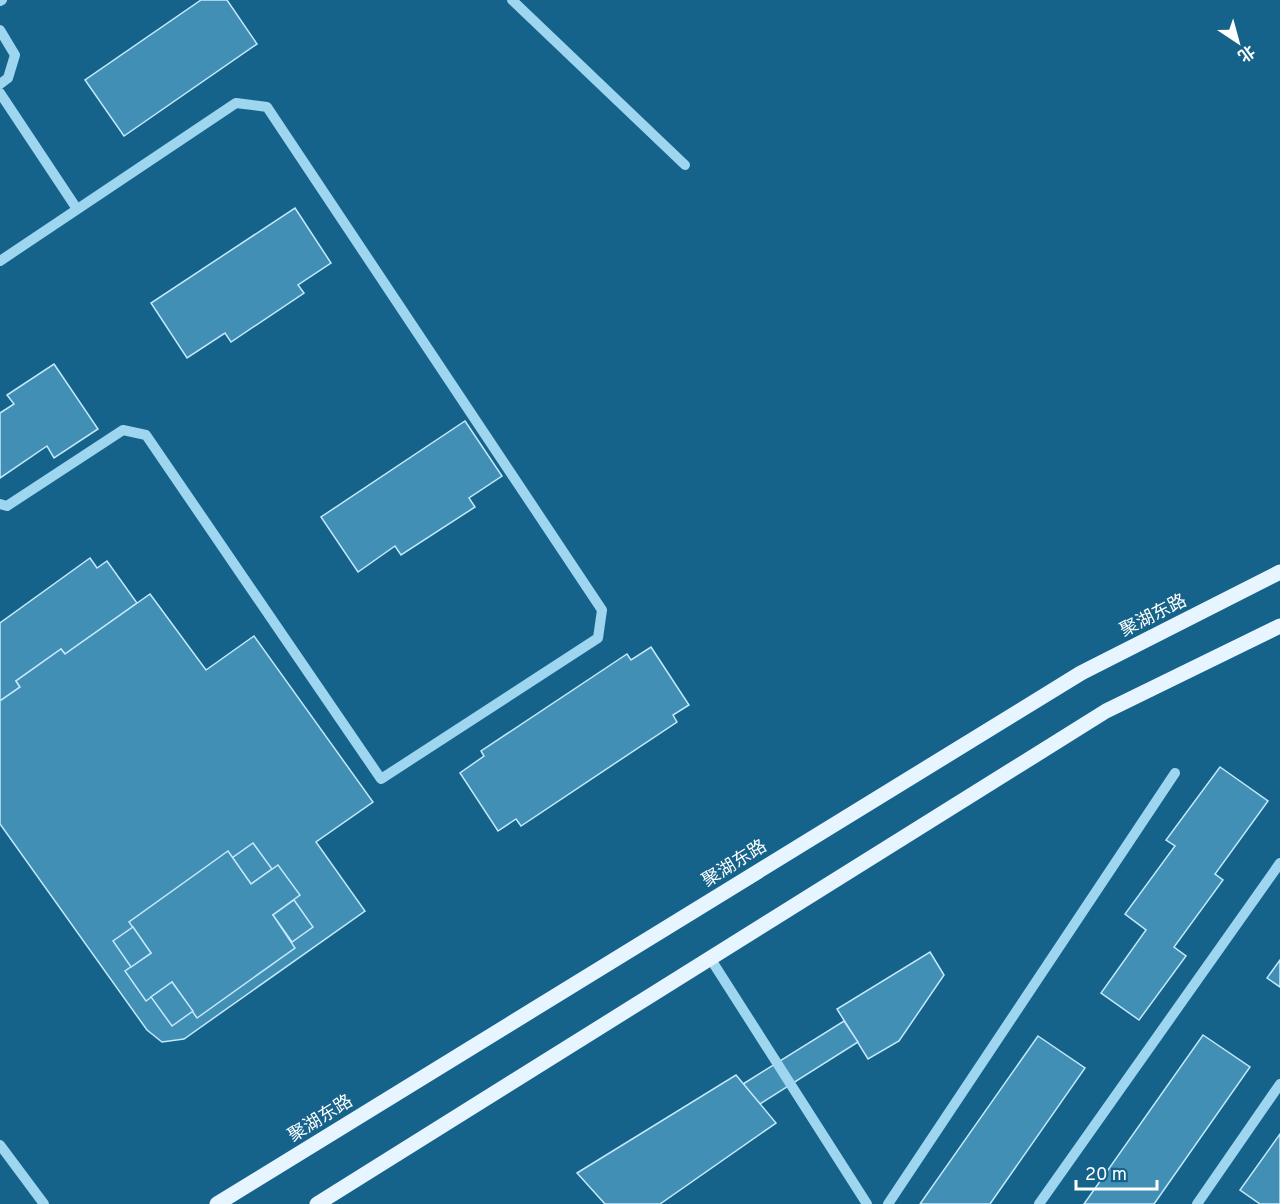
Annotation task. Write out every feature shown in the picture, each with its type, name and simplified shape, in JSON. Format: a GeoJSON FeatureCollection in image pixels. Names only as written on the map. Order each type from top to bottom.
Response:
{"type":"FeatureCollection","features":[{"type":"Feature","properties":{"kind":"main road","name":"聚湖东路"},"geometry":{"type":"LineString","coordinates":[[217,1204],[1081,673],[1280,572]]}},
{"type":"Feature","properties":{"kind":"main road"},"geometry":{"type":"LineString","coordinates":[[317,1204],[1106,711],[1280,626]]}},
{"type":"Feature","properties":{"kind":"street"},"geometry":{"type":"LineString","coordinates":[[512,0],[685,165]]}},
{"type":"Feature","properties":{"kind":"street"},"geometry":{"type":"LineString","coordinates":[[0,30],[15,55],[8,78],[0,84]]}},
{"type":"Feature","properties":{"kind":"street"},"geometry":{"type":"LineString","coordinates":[[0,93],[77,209]]}},
{"type":"Feature","properties":{"kind":"street"},"geometry":{"type":"LineString","coordinates":[[0,261],[236,104],[267,107],[602,610],[598,638],[381,779],[146,435],[123,430],[7,506],[0,504]]}},
{"type":"Feature","properties":{"kind":"street"},"geometry":{"type":"LineString","coordinates":[[888,1204],[1175,773]]}},
{"type":"Feature","properties":{"kind":"street"},"geometry":{"type":"LineString","coordinates":[[1039,1204],[1280,863]]}},
{"type":"Feature","properties":{"kind":"street"},"geometry":{"type":"LineString","coordinates":[[710,958],[867,1204]]}},
{"type":"Feature","properties":{"kind":"street"},"geometry":{"type":"LineString","coordinates":[[1197,1204],[1280,1083]]}},
{"type":"Feature","properties":{"kind":"street"},"geometry":{"type":"LineString","coordinates":[[0,1145],[44,1204]]}},
{"type":"Feature","properties":{"kind":"building"},"geometry":{"type":"Polygon","coordinates":[[[201,0],[227,0],[257,44],[124,136],[85,80],[201,0]]]}},
{"type":"Feature","properties":{"kind":"building"},"geometry":{"type":"Polygon","coordinates":[[[295,208],[331,263],[298,285],[304,293],[231,342],[225,333],[187,358],[151,303],[295,208]]]}},
{"type":"Feature","properties":{"kind":"building"},"geometry":{"type":"Polygon","coordinates":[[[54,364],[98,429],[54,458],[47,446],[0,478],[0,413],[14,404],[7,395],[54,364]]]}},
{"type":"Feature","properties":{"kind":"building"},"geometry":{"type":"Polygon","coordinates":[[[465,421],[502,476],[469,498],[475,507],[401,555],[395,546],[358,572],[321,517],[465,421]]]}},
{"type":"Feature","properties":{"kind":"building"},"geometry":{"type":"Polygon","coordinates":[[[90,558],[97,568],[107,561],[137,603],[65,654],[61,649],[16,681],[20,687],[0,701],[0,623],[90,558]]]}},
{"type":"Feature","properties":{"kind":"building"},"geometry":{"type":"Polygon","coordinates":[[[150,594],[206,670],[254,636],[373,802],[316,842],[365,911],[184,1039],[162,1042],[147,1030],[0,824],[0,701],[20,687],[16,681],[61,649],[65,654],[150,594]]]}},
{"type":"Feature","properties":{"kind":"building"},"geometry":{"type":"Polygon","coordinates":[[[651,647],[689,705],[673,715],[677,722],[521,826],[516,819],[498,831],[460,773],[484,756],[481,751],[627,654],[631,660],[651,647]]]}},
{"type":"Feature","properties":{"kind":"building"},"geometry":{"type":"Polygon","coordinates":[[[1220,767],[1268,801],[1215,874],[1223,880],[1174,947],[1186,956],[1139,1020],[1101,993],[1146,930],[1125,914],[1175,846],[1166,840],[1220,767]]]}},
{"type":"Feature","properties":{"kind":"building"},"geometry":{"type":"Polygon","coordinates":[[[253,843],[272,869],[251,884],[232,858],[253,843]]]}},
{"type":"Feature","properties":{"kind":"building"},"geometry":{"type":"Polygon","coordinates":[[[228,851],[251,884],[278,865],[300,895],[273,915],[295,948],[197,1018],[172,982],[146,1001],[125,971],[151,953],[129,922],[228,851]]]}},
{"type":"Feature","properties":{"kind":"building"},"geometry":{"type":"Polygon","coordinates":[[[294,900],[313,927],[292,942],[273,915],[294,900]]]}},
{"type":"Feature","properties":{"kind":"building"},"geometry":{"type":"Polygon","coordinates":[[[133,927],[151,953],[131,967],[113,941],[133,927]]]}},
{"type":"Feature","properties":{"kind":"building"},"geometry":{"type":"Polygon","coordinates":[[[930,952],[944,975],[899,1041],[868,1059],[837,1009],[930,952]]]}},
{"type":"Feature","properties":{"kind":"building"},"geometry":{"type":"Polygon","coordinates":[[[1280,960],[1280,987],[1267,978],[1280,960]]]}},
{"type":"Feature","properties":{"kind":"building"},"geometry":{"type":"Polygon","coordinates":[[[172,982],[193,1011],[172,1026],[151,997],[172,982]]]}},
{"type":"Feature","properties":{"kind":"building"},"geometry":{"type":"Polygon","coordinates":[[[844,1021],[858,1042],[760,1104],[743,1084],[844,1021]]]}},
{"type":"Feature","properties":{"kind":"building"},"geometry":{"type":"Polygon","coordinates":[[[1203,1035],[1250,1067],[1154,1204],[1084,1204],[1203,1035]]]}},
{"type":"Feature","properties":{"kind":"building"},"geometry":{"type":"Polygon","coordinates":[[[1038,1036],[1085,1068],[990,1204],[920,1204],[1038,1036]]]}},
{"type":"Feature","properties":{"kind":"building"},"geometry":{"type":"Polygon","coordinates":[[[736,1075],[776,1123],[660,1204],[605,1204],[577,1173],[736,1075]]]}},
{"type":"Feature","properties":{"kind":"building"},"geometry":{"type":"Polygon","coordinates":[[[1280,1134],[1280,1204],[1260,1204],[1240,1190],[1280,1134]]]}}]}
